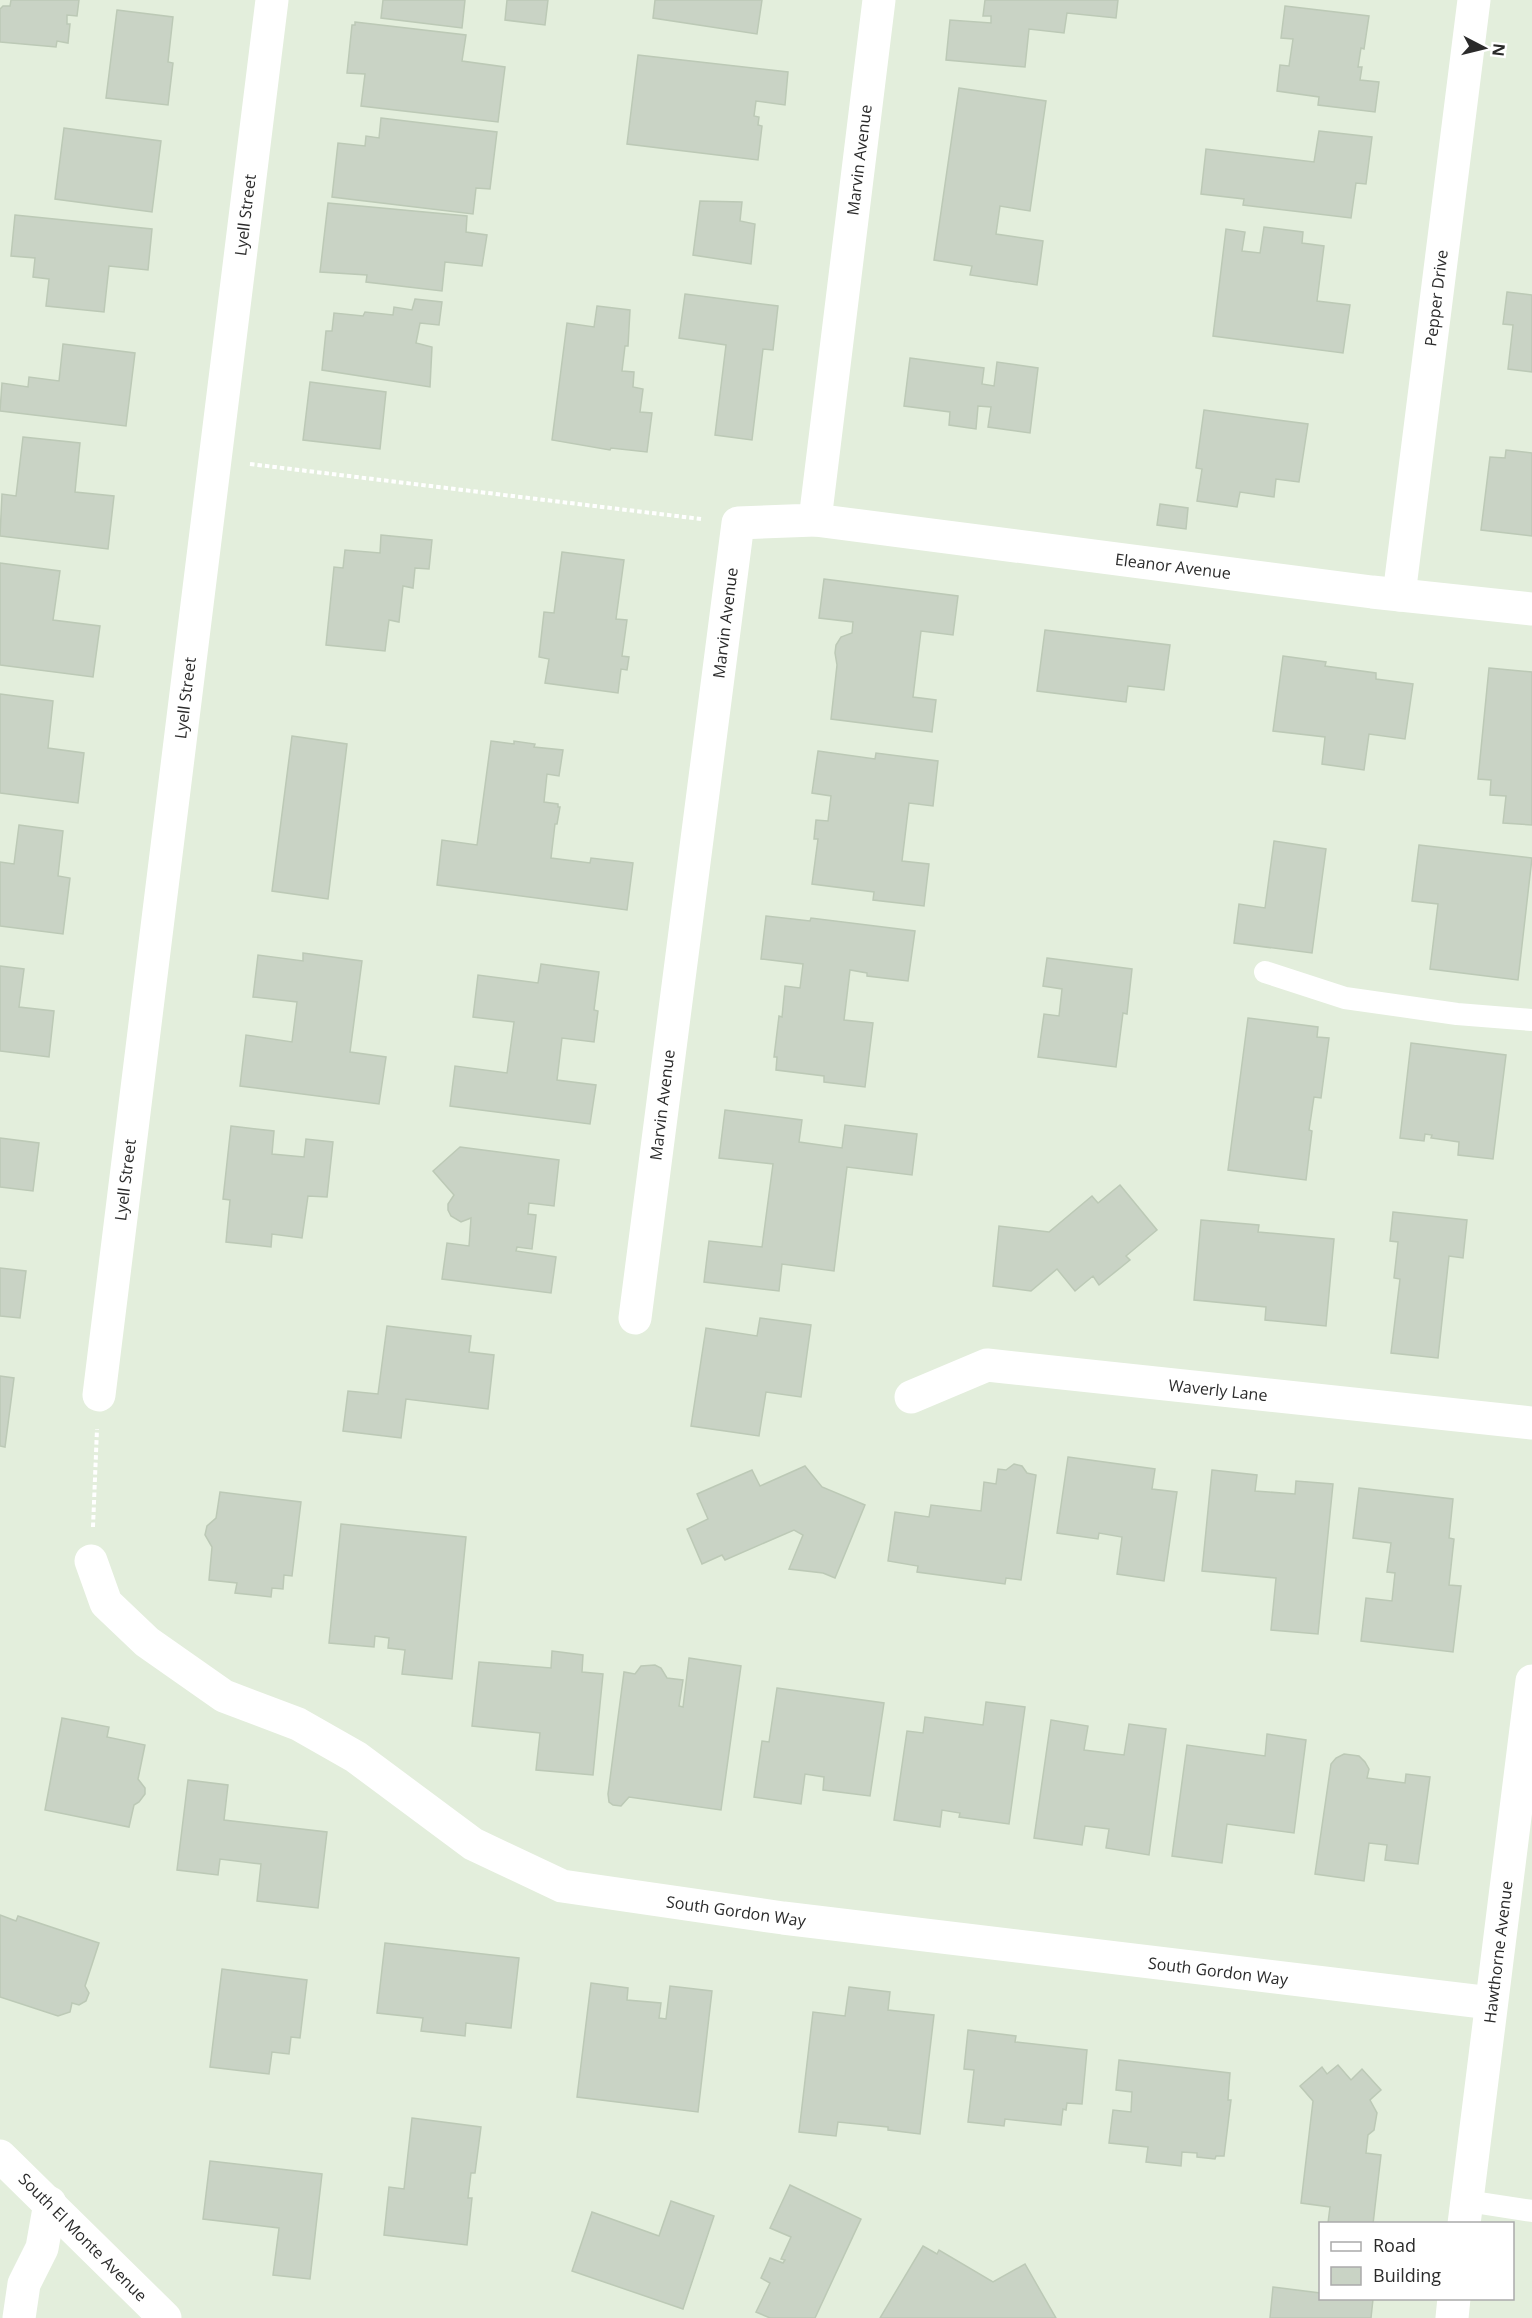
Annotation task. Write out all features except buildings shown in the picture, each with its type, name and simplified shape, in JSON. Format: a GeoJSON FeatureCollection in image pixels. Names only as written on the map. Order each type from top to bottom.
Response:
{"type":"FeatureCollection","features":[{"type":"Feature","properties":{"kind":"street","name":"Lyell Street"},"geometry":{"type":"LineString","coordinates":[[99,1395],[272,0]]}},
{"type":"Feature","properties":{"kind":"street","name":"Marvin Avenue"},"geometry":{"type":"LineString","coordinates":[[815,520],[879,0]]}},
{"type":"Feature","properties":{"kind":"street","name":"Pepper Drive"},"geometry":{"type":"LineString","coordinates":[[1399,595],[1474,0]]}},
{"type":"Feature","properties":{"kind":"street"},"geometry":{"type":"LineString","coordinates":[[738,523],[815,520]]}},
{"type":"Feature","properties":{"kind":"street","name":"Eleanor Avenue"},"geometry":{"type":"LineString","coordinates":[[815,520],[1399,595],[1532,609]]}},
{"type":"Feature","properties":{"kind":"street","name":"Marvin Avenue"},"geometry":{"type":"LineString","coordinates":[[635,1318],[738,523]]}},
{"type":"Feature","properties":{"kind":"street","name":"Waverly Lane"},"geometry":{"type":"LineString","coordinates":[[911,1397],[987,1365],[1532,1423]]}},
{"type":"Feature","properties":{"kind":"street","name":"South Gordon Way"},"geometry":{"type":"LineString","coordinates":[[91,1561],[106,1604],[147,1642],[224,1696],[298,1724],[356,1757],[473,1844],[562,1886],[783,1918],[1491,2003]]}},
{"type":"Feature","properties":{"kind":"street","name":"Hawthorne Avenue"},"geometry":{"type":"LineString","coordinates":[[1465,2212],[1491,2003],[1526,1780],[1532,1681]]}},
{"type":"Feature","properties":{"kind":"street","name":"South El Monte Avenue"},"geometry":{"type":"LineString","coordinates":[[0,2156],[165,2318]]}},
{"type":"Feature","properties":{"kind":"street"},"geometry":{"type":"LineString","coordinates":[[19,2318],[24,2284],[42,2248],[50,2203]]}},
{"type":"Feature","properties":{"kind":"street"},"geometry":{"type":"LineString","coordinates":[[1452,2318],[1454,2300]]}},
{"type":"Feature","properties":{"kind":"lane"},"geometry":{"type":"LineString","coordinates":[[1265,972],[1345,998],[1457,1014],[1532,1020]]}},
{"type":"Feature","properties":{"kind":"lane"},"geometry":{"type":"LineString","coordinates":[[1465,2212],[1532,2211]]}},
{"type":"Feature","properties":{"kind":"path"},"geometry":{"type":"LineString","coordinates":[[214,460],[738,523]]}},
{"type":"Feature","properties":{"kind":"path"},"geometry":{"type":"LineString","coordinates":[[91,1561],[99,1395]]}}]}
